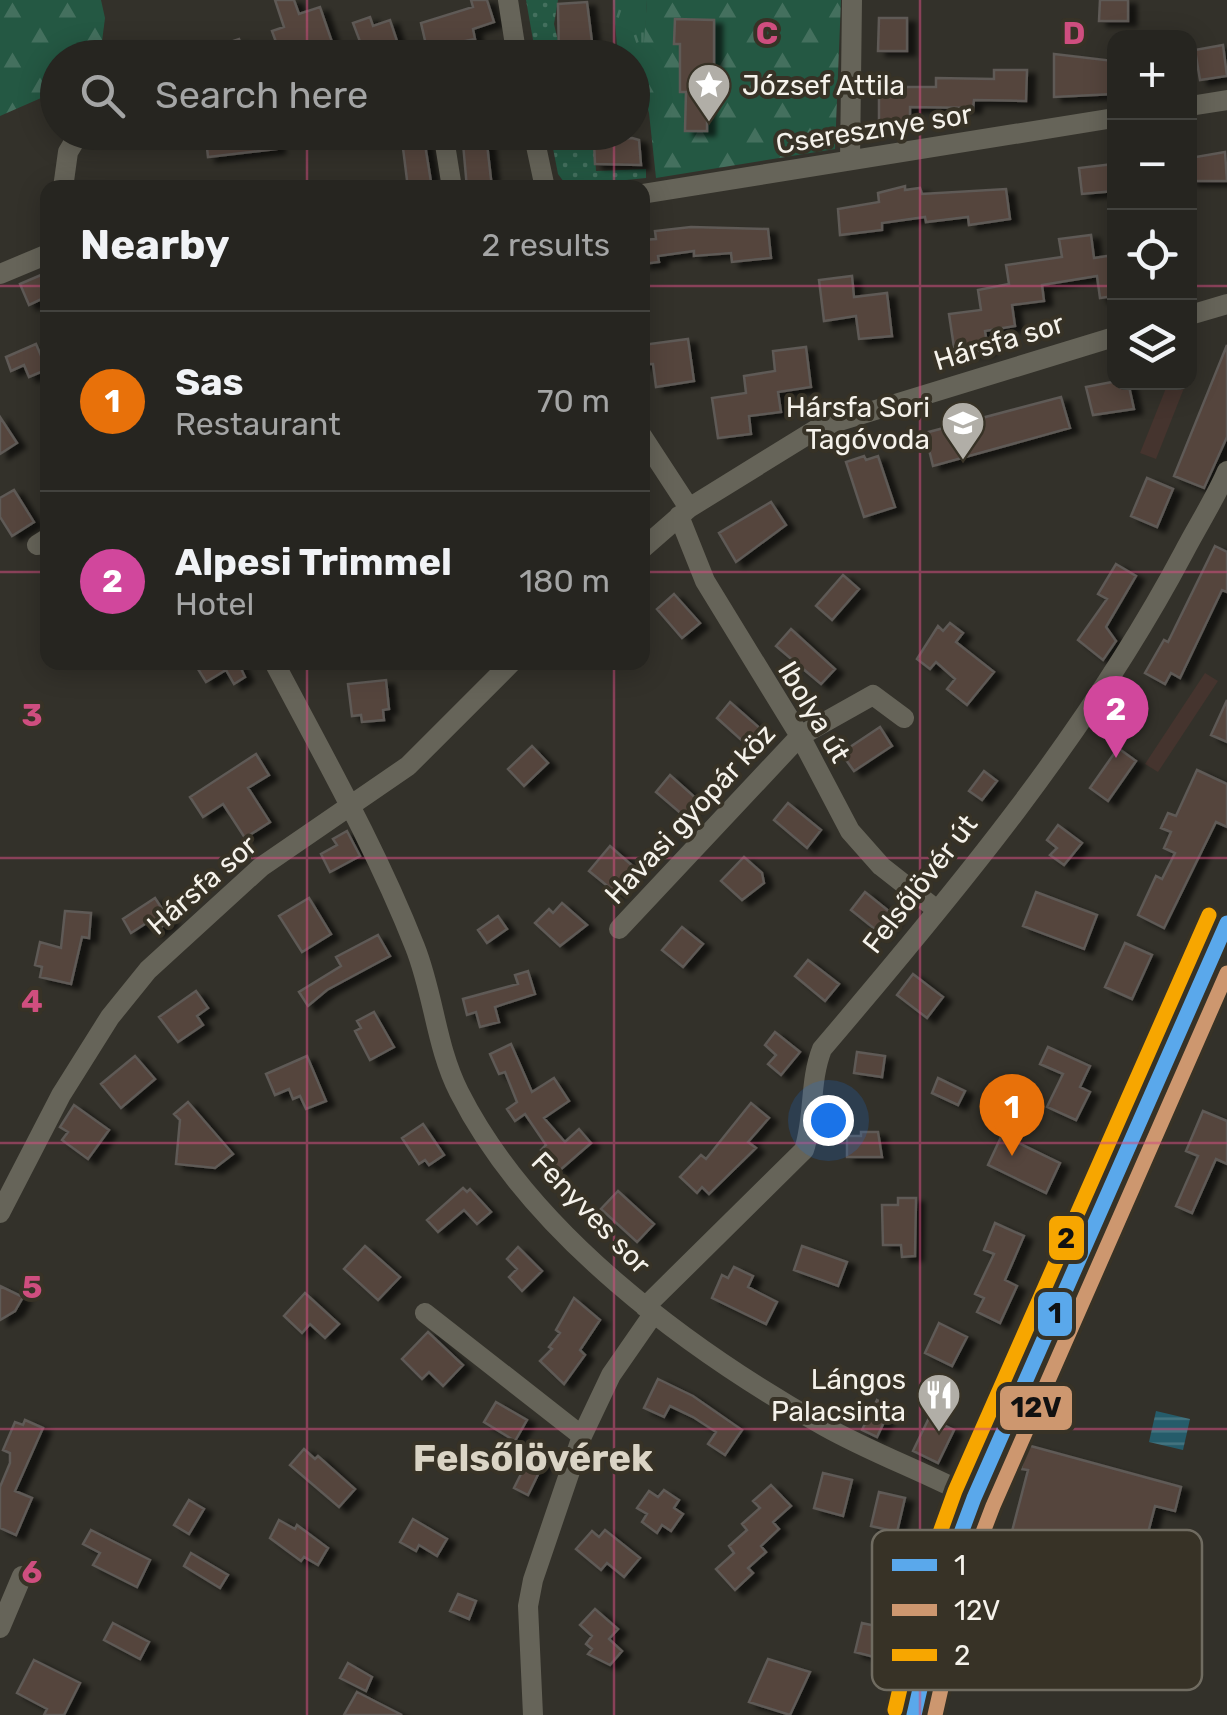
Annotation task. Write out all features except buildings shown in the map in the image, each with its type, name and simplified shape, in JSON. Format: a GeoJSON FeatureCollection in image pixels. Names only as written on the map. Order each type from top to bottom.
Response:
{"type":"FeatureCollection","features":[{"type":"Feature","properties":{"kind":"street"},"geometry":{"type":"LineString","coordinates":[[508,0],[514,40]]}},
{"type":"Feature","properties":{"kind":"street"},"geometry":{"type":"LineString","coordinates":[[850,160],[852,0]]}},
{"type":"Feature","properties":{"kind":"street"},"geometry":{"type":"LineString","coordinates":[[1197,105],[1227,100]]}},
{"type":"Feature","properties":{"kind":"street","name":"Cseresznye sor"},"geometry":{"type":"LineString","coordinates":[[650,193],[1107,119]]}},
{"type":"Feature","properties":{"kind":"street"},"geometry":{"type":"LineString","coordinates":[[64,180],[69,150]]}},
{"type":"Feature","properties":{"kind":"street"},"geometry":{"type":"LineString","coordinates":[[446,150],[451,180]]}},
{"type":"Feature","properties":{"kind":"street"},"geometry":{"type":"LineString","coordinates":[[537,150],[543,180]]}},
{"type":"Feature","properties":{"kind":"street"},"geometry":{"type":"LineString","coordinates":[[0,274],[40,257]]}},
{"type":"Feature","properties":{"kind":"street"},"geometry":{"type":"LineString","coordinates":[[1197,314],[1227,304]]}},
{"type":"Feature","properties":{"kind":"street","name":"Hársfa sor"},"geometry":{"type":"LineString","coordinates":[[650,541],[684,512],[820,427],[1107,339]]}},
{"type":"Feature","properties":{"kind":"street","name":"Ibolya út"},"geometry":{"type":"LineString","coordinates":[[650,450],[684,512],[705,581],[800,736],[850,832],[881,866],[937,910]]}},
{"type":"Feature","properties":{"kind":"street","name":"Felsőlövér út"},"geometry":{"type":"LineString","coordinates":[[532,1715],[528,1606],[582,1436],[612,1375],[650,1310],[804,1150],[810,1130],[812,1073],[822,1048],[937,910],[1102,692],[1140,635],[1227,472]]}},
{"type":"Feature","properties":{"kind":"street","name":"Fenyves sor"},"geometry":{"type":"LineString","coordinates":[[278,670],[354,806],[416,949],[443,1054],[478,1126],[560,1226],[650,1310],[747,1380],[827,1428],[974,1498]]}},
{"type":"Feature","properties":{"kind":"street","name":"Hársfa sor"},"geometry":{"type":"LineString","coordinates":[[0,1213],[61,1095],[110,1017],[148,970],[262,867],[408,766],[504,670]]}},
{"type":"Feature","properties":{"kind":"street","name":"Havasi gyopár köz"},"geometry":{"type":"LineString","coordinates":[[619,929],[800,736],[873,695],[904,718]]}},
{"type":"Feature","properties":{"kind":"street"},"geometry":{"type":"LineString","coordinates":[[962,1530],[1227,923]]}},
{"type":"Feature","properties":{"kind":"street"},"geometry":{"type":"LineString","coordinates":[[425,1313],[582,1436]]}},
{"type":"Feature","properties":{"kind":"street"},"geometry":{"type":"LineString","coordinates":[[0,1628],[22,1576]]}},
{"type":"Feature","properties":{"kind":"street"},"geometry":{"type":"LineString","coordinates":[[914,1715],[920,1690]]}},
{"type":"Feature","properties":{"kind":"shaded area"},"geometry":{"type":"Polygon","coordinates":[[[1165,390],[1183,390],[1156,459],[1140,453],[1165,390]]]}},
{"type":"Feature","properties":{"kind":"shaded area"},"geometry":{"type":"Polygon","coordinates":[[[1205,673],[1218,681],[1158,772],[1145,764],[1205,673]]]}},
{"type":"Feature","properties":{"kind":"green space"},"geometry":{"type":"Polygon","coordinates":[[[0,0],[101,0],[105,18],[102,40],[40,40],[40,98],[0,116],[0,0]]]}},
{"type":"Feature","properties":{"kind":"green space"},"geometry":{"type":"Polygon","coordinates":[[[526,0],[558,0],[554,24],[558,40],[533,40],[526,0]]]}},
{"type":"Feature","properties":{"kind":"green space"},"geometry":{"type":"Polygon","coordinates":[[[613,0],[647,0],[645,40],[617,40],[613,0]]]}},
{"type":"Feature","properties":{"kind":"green space"},"geometry":{"type":"Polygon","coordinates":[[[647,0],[841,0],[835,149],[656,178],[650,122],[650,40],[644,40],[647,0]]]}},
{"type":"Feature","properties":{"kind":"green space"},"geometry":{"type":"Polygon","coordinates":[[[553,150],[595,150],[596,171],[646,169],[646,178],[626,180],[562,180],[553,150]]]}},
{"type":"Feature","properties":{"kind":"water"},"geometry":{"type":"Polygon","coordinates":[[[1156,1411],[1190,1419],[1183,1450],[1149,1442],[1156,1411]]]}},
{"type":"Feature","properties":{"kind":"transit line","name":"2"},"geometry":{"type":"LineString","coordinates":[[941,1530],[1209,915]]}},
{"type":"Feature","properties":{"kind":"transit line","name":"1"},"geometry":{"type":"LineString","coordinates":[[962,1530],[1227,923]]}},
{"type":"Feature","properties":{"kind":"transit line","name":"12V"},"geometry":{"type":"LineString","coordinates":[[984,1530],[1227,973]]}},
{"type":"Feature","properties":{"kind":"transit line","name":"2"},"geometry":{"type":"LineString","coordinates":[[895,1710],[900,1690]]}},
{"type":"Feature","properties":{"kind":"transit line","name":"1"},"geometry":{"type":"LineString","coordinates":[[914,1715],[920,1690]]}},
{"type":"Feature","properties":{"kind":"transit line","name":"12V"},"geometry":{"type":"LineString","coordinates":[[935,1715],[941,1690]]}},
{"type":"Feature","properties":{"kind":"place","name":"József Attila"},"geometry":{"type":"Point","coordinates":[709,123]}},
{"type":"Feature","properties":{"kind":"place","name":"Hársfa Sori Tagóvoda"},"geometry":{"type":"Point","coordinates":[963,461]}},
{"type":"Feature","properties":{"kind":"place","name":"Alpesi Trimmel"},"geometry":{"type":"Point","coordinates":[1116,758]}},
{"type":"Feature","properties":{"kind":"place","name":"Sas"},"geometry":{"type":"Point","coordinates":[1012,1156]}},
{"type":"Feature","properties":{"kind":"place","name":"Lángos Palacsinta"},"geometry":{"type":"Point","coordinates":[939,1433]}},
{"type":"Feature","properties":{"kind":"district","name":"Felsőlövérek"},"geometry":{"type":"Point","coordinates":[533,1458]}}]}
